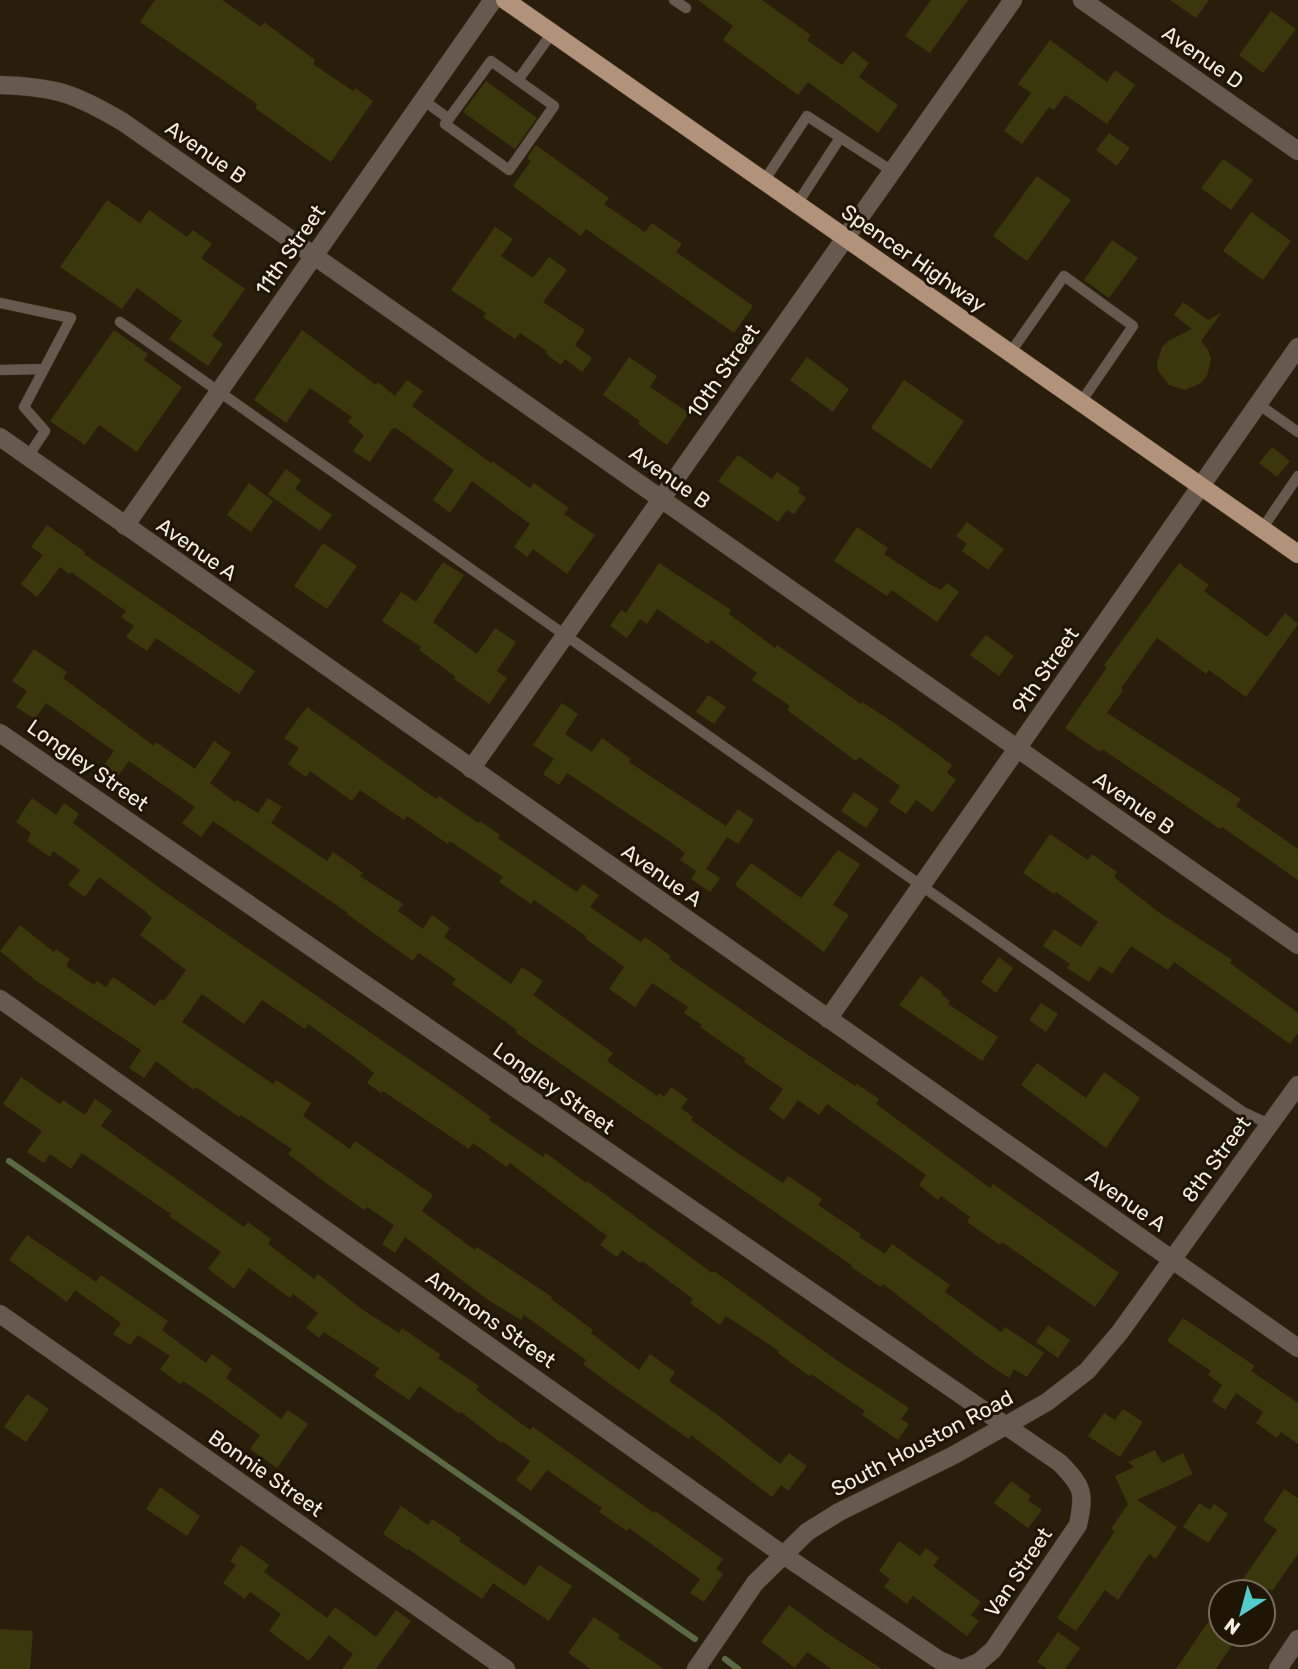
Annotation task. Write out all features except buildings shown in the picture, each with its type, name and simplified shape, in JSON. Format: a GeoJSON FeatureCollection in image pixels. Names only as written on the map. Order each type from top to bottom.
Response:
{"type":"FeatureCollection","features":[{"type":"Feature","properties":{"kind":"main road","name":"Spencer Highway"},"geometry":{"type":"LineString","coordinates":[[505,0],[1298,554]]}},
{"type":"Feature","properties":{"kind":"street","name":"11th Street"},"geometry":{"type":"LineString","coordinates":[[125,526],[493,0]]}},
{"type":"Feature","properties":{"kind":"street","name":"10th Street"},"geometry":{"type":"LineString","coordinates":[[471,769],[1013,0]]}},
{"type":"Feature","properties":{"kind":"street","name":"Avenue D"},"geometry":{"type":"LineString","coordinates":[[1082,0],[1298,150]]}},
{"type":"Feature","properties":{"kind":"street","name":"Avenue B"},"geometry":{"type":"LineString","coordinates":[[0,85],[35,86],[62,91],[123,122],[1298,945]]}},
{"type":"Feature","properties":{"kind":"street","name":"9th Street"},"geometry":{"type":"LineString","coordinates":[[828,1019],[1298,347]]}},
{"type":"Feature","properties":{"kind":"street","name":"Avenue A"},"geometry":{"type":"LineString","coordinates":[[0,437],[1298,1348]]}},
{"type":"Feature","properties":{"kind":"street","name":"Longley Street"},"geometry":{"type":"LineString","coordinates":[[0,733],[1060,1463],[1079,1483]]}},
{"type":"Feature","properties":{"kind":"street","name":"Ammons Street"},"geometry":{"type":"LineString","coordinates":[[0,999],[782,1553],[939,1660],[961,1669]]}},
{"type":"Feature","properties":{"kind":"street","name":"8th Street"},"geometry":{"type":"LineString","coordinates":[[1171,1259],[1298,1085]]}},
{"type":"Feature","properties":{"kind":"street","name":"South Houston Road"},"geometry":{"type":"LineString","coordinates":[[696,1669],[755,1583],[782,1553],[807,1532],[839,1512],[954,1455],[1047,1402],[1087,1371],[1120,1332],[1171,1259]]}},
{"type":"Feature","properties":{"kind":"street","name":"Bonnie Street"},"geometry":{"type":"LineString","coordinates":[[0,1314],[506,1669]]}},
{"type":"Feature","properties":{"kind":"street","name":"Van Street"},"geometry":{"type":"LineString","coordinates":[[961,1669],[979,1662],[993,1650],[1078,1525],[1083,1504],[1079,1483]]}},
{"type":"Feature","properties":{"kind":"street"},"geometry":{"type":"LineString","coordinates":[[1278,1669],[1298,1639]]}},
{"type":"Feature","properties":{"kind":"lane"},"geometry":{"type":"LineString","coordinates":[[674,0],[686,8]]}},
{"type":"Feature","properties":{"kind":"lane"},"geometry":{"type":"LineString","coordinates":[[518,80],[552,33]]}},
{"type":"Feature","properties":{"kind":"lane"},"geometry":{"type":"LineString","coordinates":[[491,61],[554,106],[509,170],[445,124],[449,119],[491,61]]}},
{"type":"Feature","properties":{"kind":"lane"},"geometry":{"type":"LineString","coordinates":[[423,100],[449,119]]}},
{"type":"Feature","properties":{"kind":"lane"},"geometry":{"type":"LineString","coordinates":[[764,181],[807,116],[892,171]]}},
{"type":"Feature","properties":{"kind":"lane"},"geometry":{"type":"LineString","coordinates":[[797,204],[840,138]]}},
{"type":"Feature","properties":{"kind":"lane"},"geometry":{"type":"LineString","coordinates":[[1010,353],[1064,276],[1133,326],[1081,402]]}},
{"type":"Feature","properties":{"kind":"lane"},"geometry":{"type":"LineString","coordinates":[[0,303],[71,318],[24,407],[45,431],[27,458]]}},
{"type":"Feature","properties":{"kind":"lane"},"geometry":{"type":"LineString","coordinates":[[120,322],[1243,1112],[1269,1124]]}},
{"type":"Feature","properties":{"kind":"lane"},"geometry":{"type":"LineString","coordinates":[[0,370],[43,369]]}},
{"type":"Feature","properties":{"kind":"lane"},"geometry":{"type":"LineString","coordinates":[[1258,404],[1298,432]]}},
{"type":"Feature","properties":{"kind":"lane"},"geometry":{"type":"LineString","coordinates":[[1262,529],[1298,476]]}},
{"type":"Feature","properties":{"kind":"waterway"},"geometry":{"type":"LineString","coordinates":[[9,1161],[695,1639]]}},
{"type":"Feature","properties":{"kind":"waterway"},"geometry":{"type":"LineString","coordinates":[[725,1659],[738,1669]]}}]}
